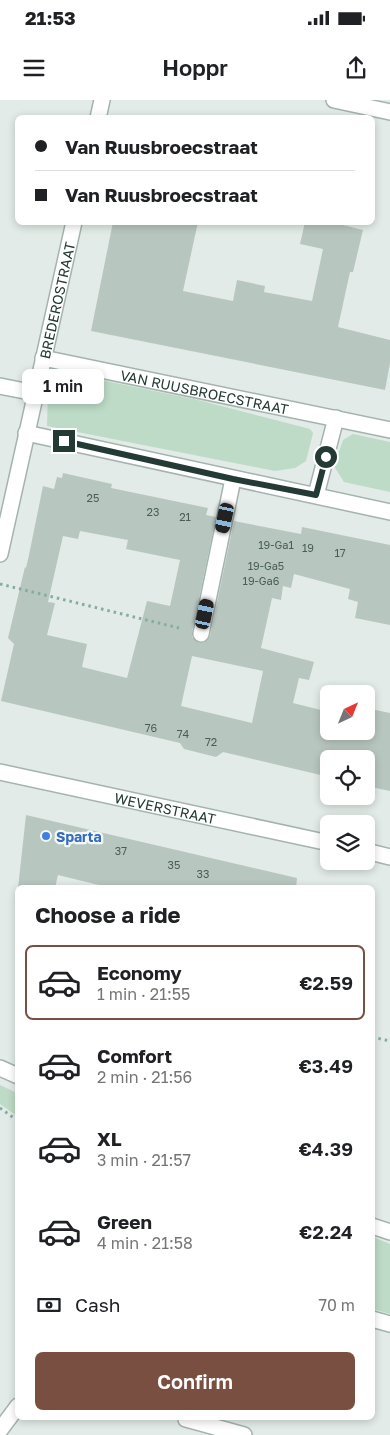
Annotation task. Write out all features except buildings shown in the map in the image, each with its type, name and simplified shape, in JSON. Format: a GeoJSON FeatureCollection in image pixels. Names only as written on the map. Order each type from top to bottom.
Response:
{"type":"FeatureCollection","features":[{"type":"Feature","properties":{"kind":"street"},"geometry":{"type":"LineString","coordinates":[[99,115],[102,100]]}},
{"type":"Feature","properties":{"kind":"street"},"geometry":{"type":"LineString","coordinates":[[334,100],[390,112]]}},
{"type":"Feature","properties":{"kind":"street","name":"BREDEROSTRAAT"},"geometry":{"type":"LineString","coordinates":[[0,554],[73,225]]}},
{"type":"Feature","properties":{"kind":"street","name":"VAN RUUSBROECSTRAAT"},"geometry":{"type":"LineString","coordinates":[[43,358],[390,430]]}},
{"type":"Feature","properties":{"kind":"street"},"geometry":{"type":"LineString","coordinates":[[0,386],[35,393]]}},
{"type":"Feature","properties":{"kind":"street"},"geometry":{"type":"LineString","coordinates":[[316,495],[336,418]]}},
{"type":"Feature","properties":{"kind":"street"},"geometry":{"type":"LineString","coordinates":[[26,433],[390,512]]}},
{"type":"Feature","properties":{"kind":"street"},"geometry":{"type":"LineString","coordinates":[[201,634],[233,479]]}},
{"type":"Feature","properties":{"kind":"street","name":"WEVERSTRAAT"},"geometry":{"type":"LineString","coordinates":[[0,772],[320,841]]}},
{"type":"Feature","properties":{"kind":"street"},"geometry":{"type":"LineString","coordinates":[[375,854],[390,857]]}},
{"type":"Feature","properties":{"kind":"street"},"geometry":{"type":"LineString","coordinates":[[0,1068],[15,1075]]}},
{"type":"Feature","properties":{"kind":"street"},"geometry":{"type":"LineString","coordinates":[[375,1227],[390,1232]]}},
{"type":"Feature","properties":{"kind":"street"},"geometry":{"type":"LineString","coordinates":[[375,1320],[390,1324]]}},
{"type":"Feature","properties":{"kind":"street"},"geometry":{"type":"LineString","coordinates":[[0,1430],[15,1410]]}},
{"type":"Feature","properties":{"kind":"street"},"geometry":{"type":"LineString","coordinates":[[190,1420],[244,1435]]}},
{"type":"Feature","properties":{"kind":"path"},"geometry":{"type":"LineString","coordinates":[[0,584],[201,634]]}},
{"type":"Feature","properties":{"kind":"path"},"geometry":{"type":"LineString","coordinates":[[375,1038],[390,1040]]}},
{"type":"Feature","properties":{"kind":"path"},"geometry":{"type":"LineString","coordinates":[[0,1108],[15,1119]]}},
{"type":"Feature","properties":{"kind":"green space"},"geometry":{"type":"Polygon","coordinates":[[[62,372],[198,400],[310,429],[313,433],[306,461],[295,468],[275,471],[47,426],[48,392],[62,372]]]}},
{"type":"Feature","properties":{"kind":"green space"},"geometry":{"type":"Polygon","coordinates":[[[353,434],[390,442],[390,492],[344,482],[334,466],[343,440],[353,434]]]}},
{"type":"Feature","properties":{"kind":"green space"},"geometry":{"type":"Polygon","coordinates":[[[0,1085],[15,1092],[15,1115],[0,1104],[0,1085]]]}},
{"type":"Feature","properties":{"kind":"green space"},"geometry":{"type":"Polygon","coordinates":[[[375,1238],[390,1244],[390,1314],[375,1310],[375,1238]]]}},
{"type":"Feature","properties":{"kind":"place","name":"Sparta"},"geometry":{"type":"Point","coordinates":[46,836]}},
{"type":"Feature","properties":{"kind":"route"},"geometry":{"type":"LineString","coordinates":[[64,441],[233,479],[316,495],[326,457]]}}]}
